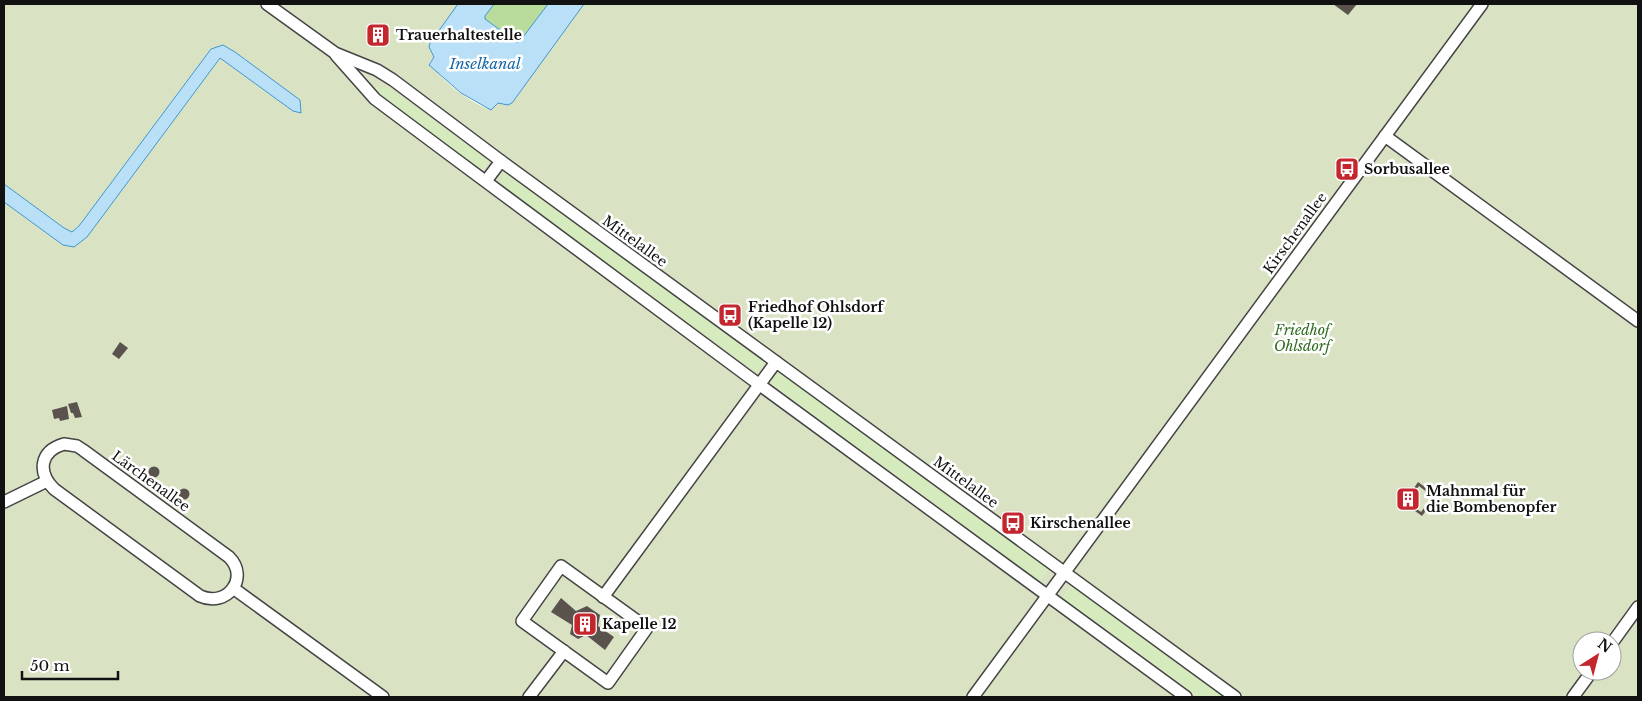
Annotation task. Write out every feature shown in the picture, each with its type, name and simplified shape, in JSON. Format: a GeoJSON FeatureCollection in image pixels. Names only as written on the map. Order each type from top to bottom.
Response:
{"type":"FeatureCollection","features":[{"type":"Feature","properties":{"kind":"street","name":"Mittelallee"},"geometry":{"type":"LineString","coordinates":[[267,4],[335,53],[375,99],[1186,697]]}},
{"type":"Feature","properties":{"kind":"street","name":"Kirschenallee"},"geometry":{"type":"LineString","coordinates":[[973,697],[1482,4]]}},
{"type":"Feature","properties":{"kind":"street","name":"Mittelallee"},"geometry":{"type":"LineString","coordinates":[[335,53],[377,70],[393,80],[501,161],[1235,697]]}},
{"type":"Feature","properties":{"kind":"street"},"geometry":{"type":"LineString","coordinates":[[1385,136],[1638,321]]}},
{"type":"Feature","properties":{"kind":"street"},"geometry":{"type":"LineString","coordinates":[[486,181],[501,161]]}},
{"type":"Feature","properties":{"kind":"street"},"geometry":{"type":"LineString","coordinates":[[603,596],[776,362]]}},
{"type":"Feature","properties":{"kind":"street","name":"Lärchenallee"},"geometry":{"type":"LineString","coordinates":[[47,481],[43,467],[46,455],[57,446],[64,444],[77,446],[229,557],[235,565],[237,572],[237,579],[233,588]]}},
{"type":"Feature","properties":{"kind":"street"},"geometry":{"type":"LineString","coordinates":[[4,502],[47,481],[54,489],[200,596],[218,599],[228,594],[233,588],[383,697]]}},
{"type":"Feature","properties":{"kind":"street"},"geometry":{"type":"LineString","coordinates":[[561,566],[603,596],[647,628],[608,682],[522,621],[561,566]]}},
{"type":"Feature","properties":{"kind":"street"},"geometry":{"type":"LineString","coordinates":[[1621,631],[1638,608]]}},
{"type":"Feature","properties":{"kind":"street"},"geometry":{"type":"LineString","coordinates":[[529,697],[564,651]]}},
{"type":"Feature","properties":{"kind":"street"},"geometry":{"type":"LineString","coordinates":[[1573,697],[1585,681]]}},
{"type":"Feature","properties":{"kind":"green space","name":"Friedhof Ohlsdorf"},"geometry":{"type":"Polygon","coordinates":[[[4,4],[458,4],[430,43],[430,49],[434,57],[429,63],[457,91],[491,110],[498,103],[506,105],[512,103],[584,4],[1638,4],[1638,697],[1225,697],[1072,585],[1063,598],[1199,697],[4,697],[4,202],[63,245],[87,237],[220,58],[293,111],[300,101],[235,52],[223,45],[211,49],[79,226],[72,232],[4,184],[4,4]],[[376,87],[378,95],[481,172],[489,160],[387,87],[376,87]],[[507,171],[499,184],[757,373],[766,361],[507,171]],[[778,370],[769,382],[1039,581],[1048,568],[778,370]]]}},
{"type":"Feature","properties":{"kind":"green space"},"geometry":{"type":"Polygon","coordinates":[[[494,4],[548,4],[518,43],[485,19],[485,16],[494,4]]]}},
{"type":"Feature","properties":{"kind":"green space"},"geometry":{"type":"Polygon","coordinates":[[[376,87],[391,89],[489,160],[481,172],[378,95],[376,87]]]}},
{"type":"Feature","properties":{"kind":"green space"},"geometry":{"type":"Polygon","coordinates":[[[507,171],[766,361],[757,374],[498,184],[507,171]]]}},
{"type":"Feature","properties":{"kind":"green space"},"geometry":{"type":"Polygon","coordinates":[[[778,369],[1048,568],[1039,581],[769,382],[778,369]]]}},
{"type":"Feature","properties":{"kind":"green space"},"geometry":{"type":"Polygon","coordinates":[[[1072,585],[1225,697],[1199,697],[1063,598],[1072,585]]]}},
{"type":"Feature","properties":{"kind":"water","name":"Inselkanal"},"geometry":{"type":"Polygon","coordinates":[[[458,4],[494,4],[485,16],[485,19],[518,43],[548,4],[584,4],[512,103],[508,105],[498,103],[491,110],[461,93],[429,65],[434,57],[429,47],[430,43],[458,4]]]}},
{"type":"Feature","properties":{"kind":"water"},"geometry":{"type":"Polygon","coordinates":[[[223,45],[300,100],[301,113],[293,111],[220,58],[87,237],[74,247],[63,245],[4,202],[4,184],[72,232],[79,226],[211,49],[223,45]]]}},
{"type":"Feature","properties":{"kind":"building"},"geometry":{"type":"Polygon","coordinates":[[[1333,4],[1357,4],[1348,15],[1333,4]]]}},
{"type":"Feature","properties":{"kind":"building","name":"Trauerhaltestelle"},"geometry":{"type":"Polygon","coordinates":[[[380,26],[387,31],[376,41],[371,38],[380,26]]]}},
{"type":"Feature","properties":{"kind":"building"},"geometry":{"type":"Polygon","coordinates":[[[120,342],[128,348],[119,359],[112,354],[120,342]]]}},
{"type":"Feature","properties":{"kind":"building"},"geometry":{"type":"Polygon","coordinates":[[[77,402],[82,417],[75,418],[68,404],[77,402]]]}},
{"type":"Feature","properties":{"kind":"building"},"geometry":{"type":"Polygon","coordinates":[[[67,406],[69,419],[60,421],[59,418],[54,419],[52,410],[67,406]]]}},
{"type":"Feature","properties":{"kind":"building"},"geometry":{"type":"Polygon","coordinates":[[[152,467],[156,467],[159,472],[158,476],[152,477],[149,474],[149,470],[152,467]]]}},
{"type":"Feature","properties":{"kind":"building","name":"Mahnmal für die Bombenopfer"},"geometry":{"type":"Polygon","coordinates":[[[1418,482],[1437,496],[1422,516],[1404,503],[1418,482]],[[1419,486],[1407,502],[1421,512],[1433,497],[1419,486]]]}},
{"type":"Feature","properties":{"kind":"building"},"geometry":{"type":"Polygon","coordinates":[[[182,489],[186,489],[189,494],[188,498],[182,499],[179,496],[179,492],[182,489]]]}},
{"type":"Feature","properties":{"kind":"building","name":"Kapelle 12"},"geometry":{"type":"Polygon","coordinates":[[[561,598],[576,611],[587,606],[600,615],[598,626],[614,637],[605,650],[586,635],[578,639],[570,634],[572,625],[551,612],[561,598]]]}},
{"type":"Feature","properties":{"kind":"place","name":"Trauerhaltestelle"},"geometry":{"type":"Point","coordinates":[378,35]}},
{"type":"Feature","properties":{"kind":"place","name":"Sorbusallee"},"geometry":{"type":"Point","coordinates":[1347,169]}},
{"type":"Feature","properties":{"kind":"place","name":"Friedhof Ohlsdorf (Kapelle 12)"},"geometry":{"type":"Point","coordinates":[730,315]}},
{"type":"Feature","properties":{"kind":"place","name":"Mahnmal für die Bombenopfer"},"geometry":{"type":"Point","coordinates":[1408,499]}},
{"type":"Feature","properties":{"kind":"place","name":"Kirschenallee"},"geometry":{"type":"Point","coordinates":[1013,523]}},
{"type":"Feature","properties":{"kind":"place","name":"Kapelle 12"},"geometry":{"type":"Point","coordinates":[585,624]}}]}
